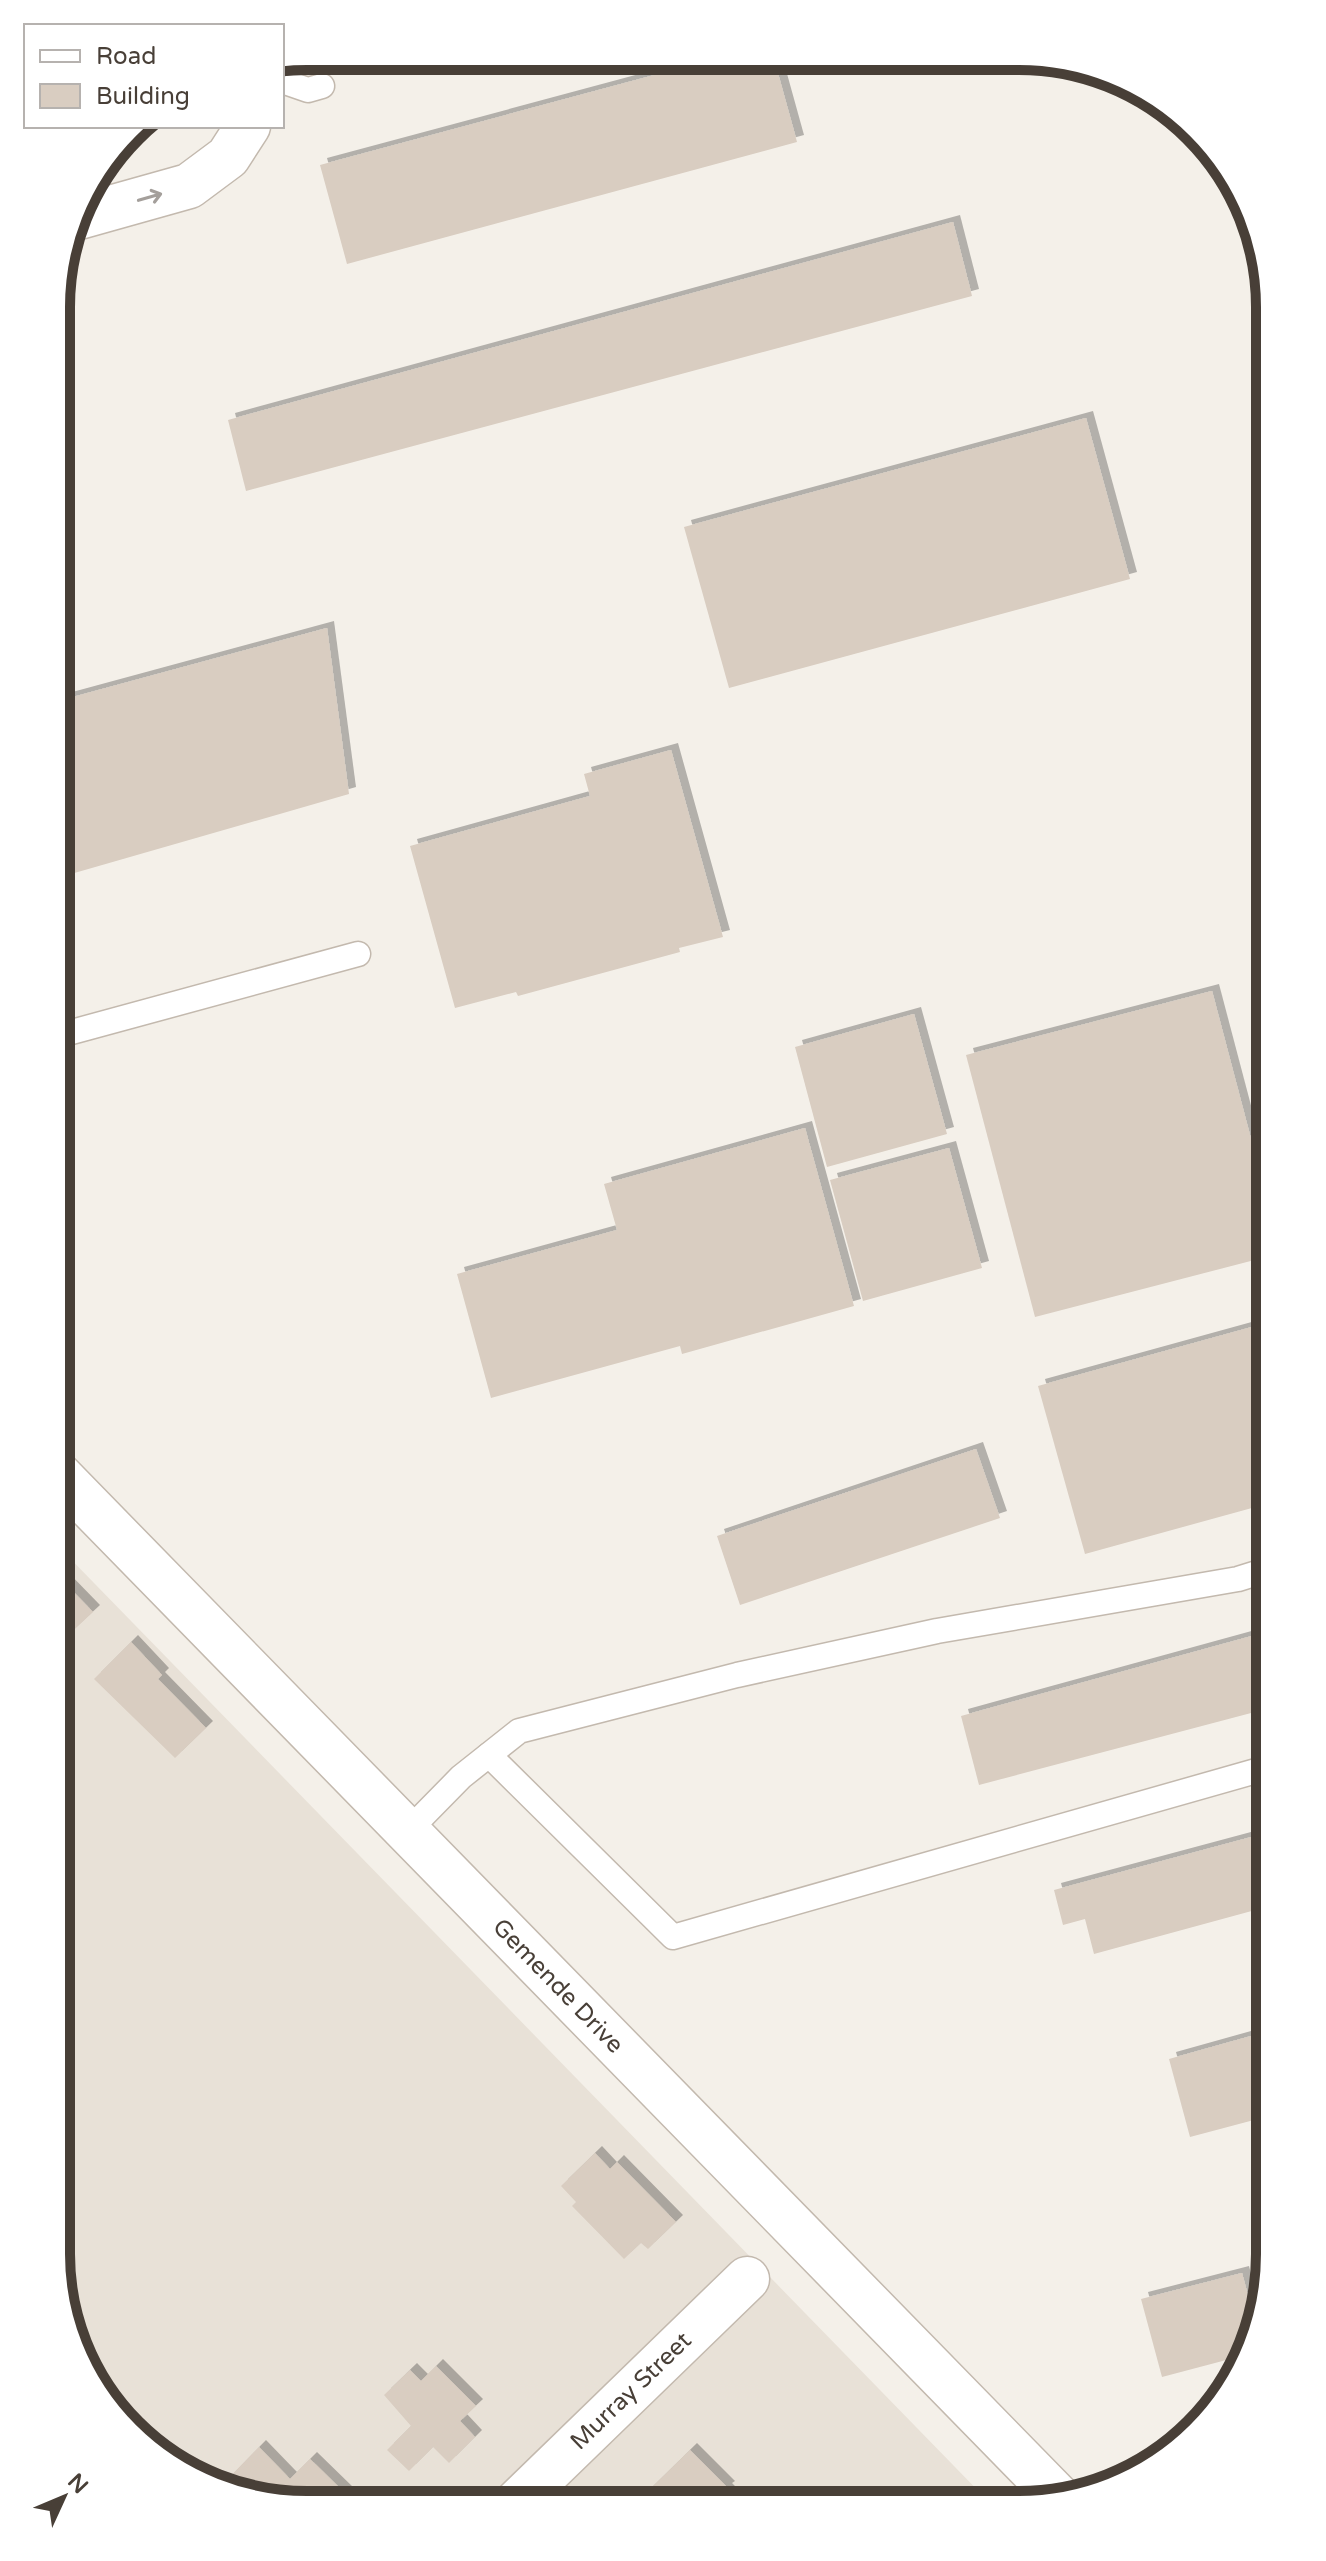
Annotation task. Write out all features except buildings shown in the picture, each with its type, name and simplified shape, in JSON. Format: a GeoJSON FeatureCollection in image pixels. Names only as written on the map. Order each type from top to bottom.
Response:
{"type":"FeatureCollection","features":[{"type":"Feature","properties":{"kind":"street"},"geometry":{"type":"LineString","coordinates":[[89,214],[189,186],[238,142]]}},
{"type":"Feature","properties":{"kind":"street","name":"Gemende Drive"},"geometry":{"type":"LineString","coordinates":[[70,1486],[1049,2488]]}},
{"type":"Feature","properties":{"kind":"street","name":"Murray Street"},"geometry":{"type":"LineString","coordinates":[[528,2491],[747,2279]]}},
{"type":"Feature","properties":{"kind":"lane"},"geometry":{"type":"LineString","coordinates":[[284,82],[308,90],[322,86]]}},
{"type":"Feature","properties":{"kind":"lane"},"geometry":{"type":"LineString","coordinates":[[70,1032],[358,954]]}},
{"type":"Feature","properties":{"kind":"lane"},"geometry":{"type":"LineString","coordinates":[[407,1832],[461,1777],[519,1731],[737,1675],[937,1631],[1255,1574]]}},
{"type":"Feature","properties":{"kind":"lane"},"geometry":{"type":"LineString","coordinates":[[489,1755],[673,1937],[1255,1771]]}},
{"type":"Feature","properties":{"kind":"shaded area"},"geometry":{"type":"Polygon","coordinates":[[[70,1558],[978,2491],[276,2489],[216,2473],[189,2459],[163,2442],[129,2410],[94,2359],[75,2300],[71,2269],[70,1558]]]}}]}
